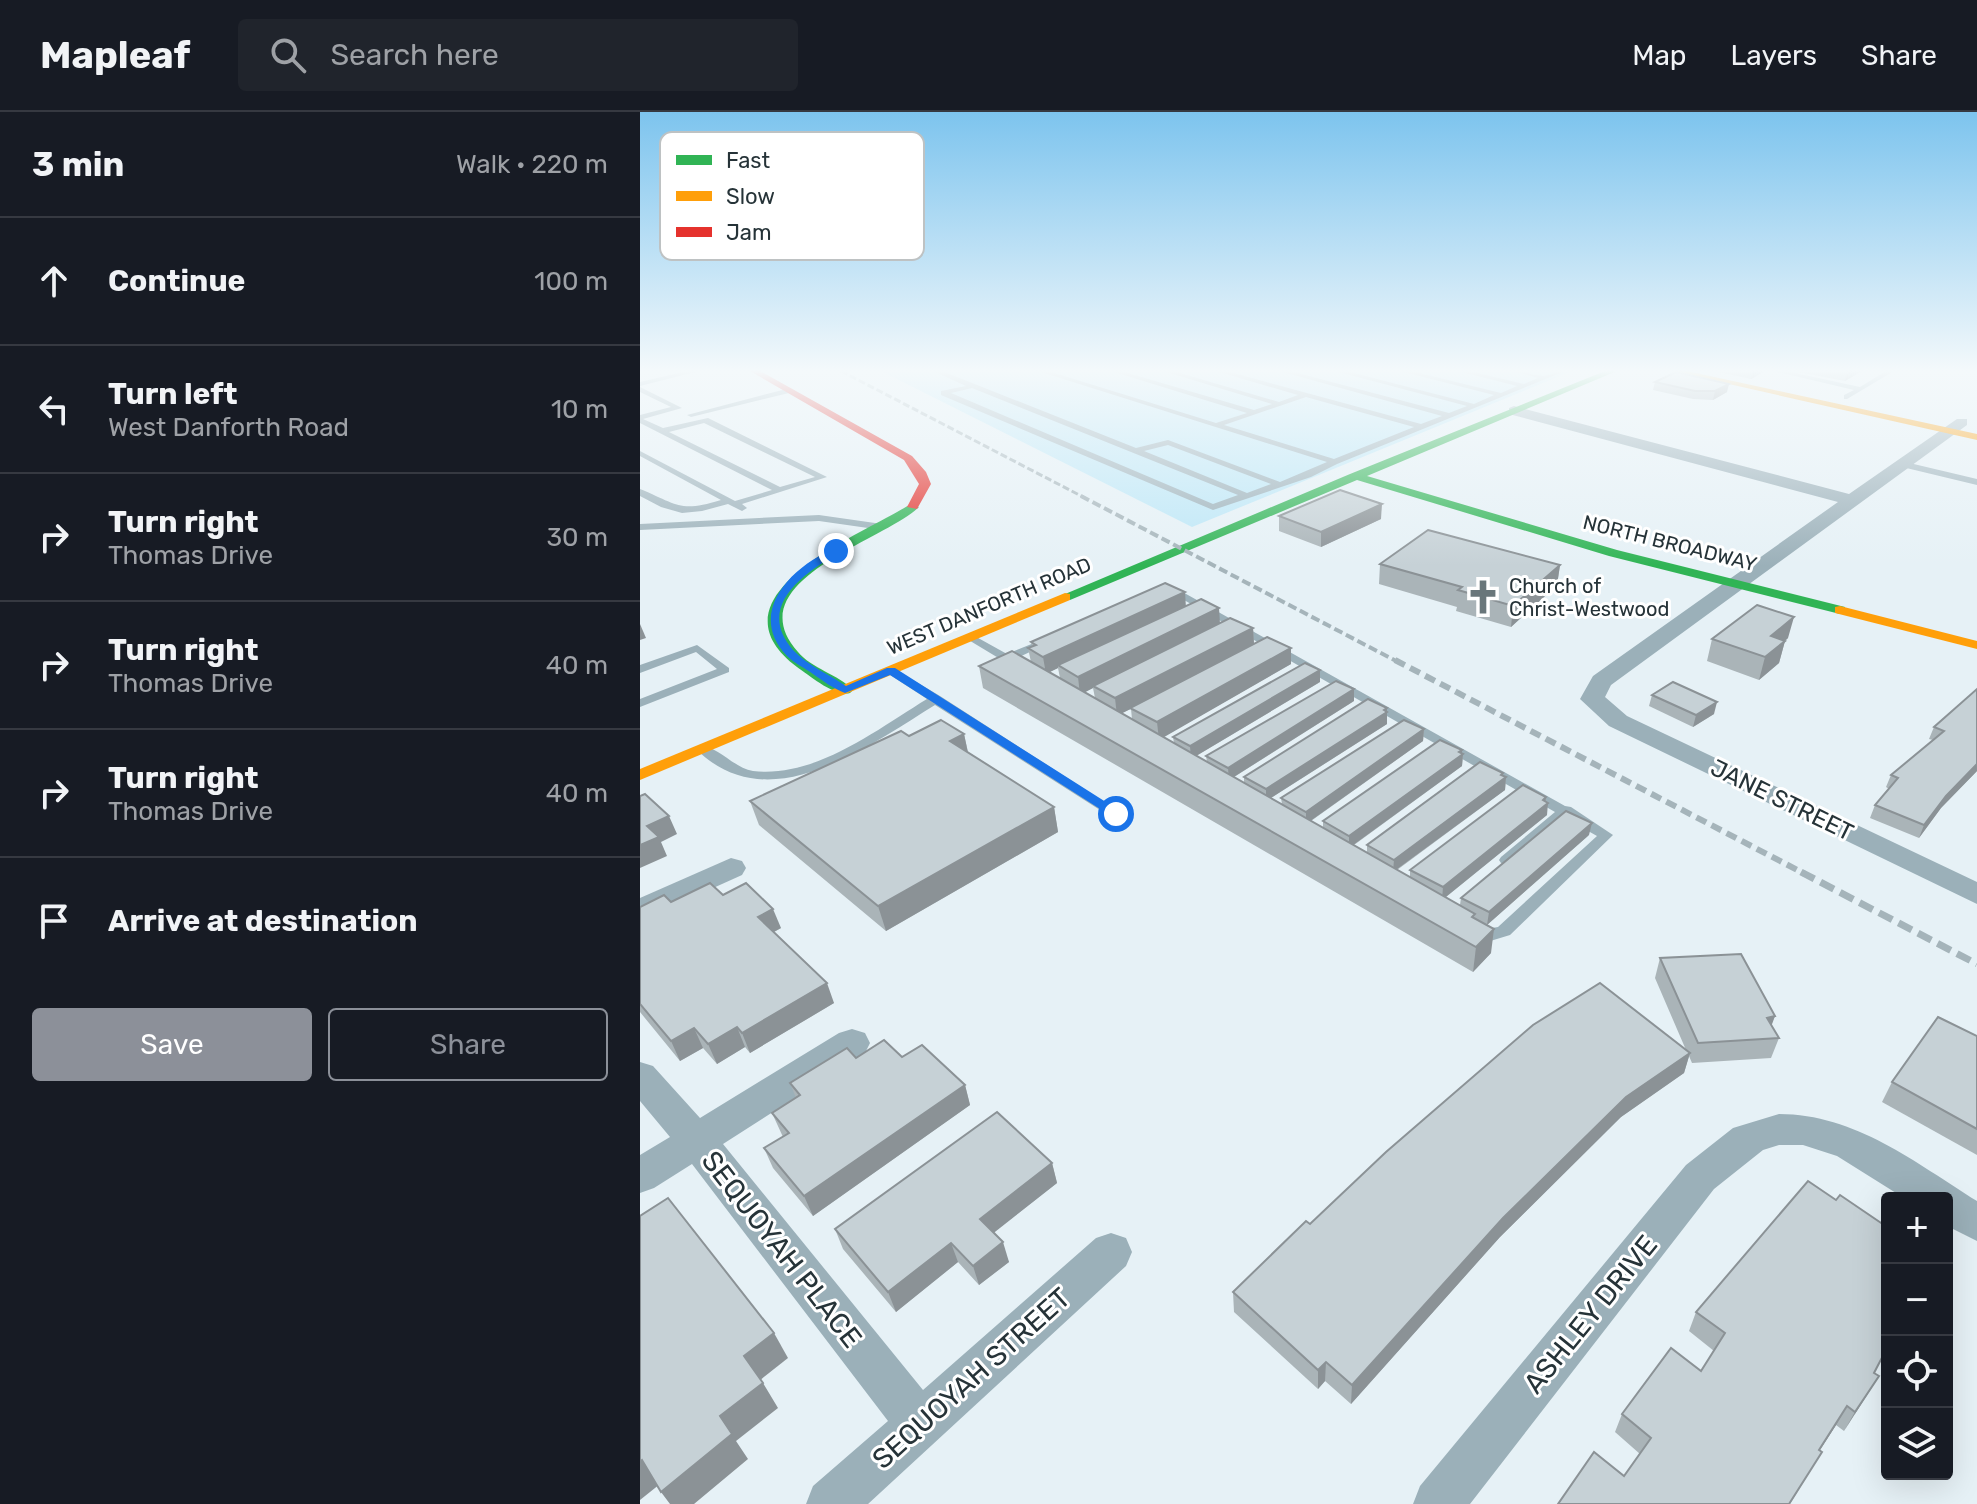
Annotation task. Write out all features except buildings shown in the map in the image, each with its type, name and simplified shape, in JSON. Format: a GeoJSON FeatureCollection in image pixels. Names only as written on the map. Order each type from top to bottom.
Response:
{"type":"FeatureCollection","features":[{"type":"Feature","properties":{"kind":"main road"},"geometry":{"type":"LineString","coordinates":[[845,690],[791,655],[777,633],[774,616],[780,597],[792,581],[810,566],[903,515],[925,488],[923,474],[908,458],[870,436]]}},
{"type":"Feature","properties":{"kind":"main road","name":"WEST DANFORTH ROAD"},"geometry":{"type":"LineString","coordinates":[[640,775],[1453,436]]}},
{"type":"Feature","properties":{"kind":"main road","name":"NORTH BROADWAY"},"geometry":{"type":"LineString","coordinates":[[1354,476],[1498,521],[1977,645]]}},
{"type":"Feature","properties":{"kind":"street"},"geometry":{"type":"LineString","coordinates":[[1608,436],[1850,500]]}},
{"type":"Feature","properties":{"kind":"street"},"geometry":{"type":"LineString","coordinates":[[1737,583],[1901,464],[1947,436]]}},
{"type":"Feature","properties":{"kind":"street","name":"JANE STREET"},"geometry":{"type":"LineString","coordinates":[[1737,583],[1601,681],[1592,699],[1618,721],[1974,903]]}},
{"type":"Feature","properties":{"kind":"street"},"geometry":{"type":"LineString","coordinates":[[640,910],[731,868]]}},
{"type":"Feature","properties":{"kind":"street"},"geometry":{"type":"LineString","coordinates":[[640,1176],[852,1043]]}},
{"type":"Feature","properties":{"kind":"street","name":"SEQUOYAH PLACE"},"geometry":{"type":"LineString","coordinates":[[640,1076],[697,1141],[921,1425]]}},
{"type":"Feature","properties":{"kind":"street","name":"ASHLEY DRIVE"},"geometry":{"type":"LineString","coordinates":[[1438,1504],[1700,1177],[1752,1137],[1794,1127],[1836,1135],[1927,1192]]}},
{"type":"Feature","properties":{"kind":"street"},"geometry":{"type":"LineString","coordinates":[[1953,1208],[1977,1223]]}},
{"type":"Feature","properties":{"kind":"street","name":"SEQUOYAH STREET"},"geometry":{"type":"LineString","coordinates":[[831,1504],[1111,1252]]}},
{"type":"Feature","properties":{"kind":"lane"},"geometry":{"type":"LineString","coordinates":[[672,436],[779,490]]}},
{"type":"Feature","properties":{"kind":"lane"},"geometry":{"type":"LineString","coordinates":[[640,492],[668,509],[696,510],[823,477],[738,436]]}},
{"type":"Feature","properties":{"kind":"lane"},"geometry":{"type":"LineString","coordinates":[[1045,436],[1213,507],[1308,475],[1399,436]]}},
{"type":"Feature","properties":{"kind":"lane"},"geometry":{"type":"LineString","coordinates":[[1096,436],[1245,495]]}},
{"type":"Feature","properties":{"kind":"lane"},"geometry":{"type":"LineString","coordinates":[[1252,436],[1334,462]]}},
{"type":"Feature","properties":{"kind":"lane"},"geometry":{"type":"LineString","coordinates":[[1136,452],[1168,442],[1278,484]]}},
{"type":"Feature","properties":{"kind":"lane"},"geometry":{"type":"LineString","coordinates":[[640,453],[748,512],[748,521]]}},
{"type":"Feature","properties":{"kind":"lane"},"geometry":{"type":"LineString","coordinates":[[1901,464],[1977,482]]}},
{"type":"Feature","properties":{"kind":"lane"},"geometry":{"type":"LineString","coordinates":[[644,529],[819,518],[882,527]]}},
{"type":"Feature","properties":{"kind":"lane"},"geometry":{"type":"LineString","coordinates":[[1154,593],[1179,593],[1407,720],[1436,744],[1517,791],[1566,810],[1606,835],[1504,931],[1487,936],[1466,924]]}},
{"type":"Feature","properties":{"kind":"lane"},"geometry":{"type":"LineString","coordinates":[[1189,613],[1203,607]]}},
{"type":"Feature","properties":{"kind":"lane"},"geometry":{"type":"LineString","coordinates":[[1220,632],[1234,624]]}},
{"type":"Feature","properties":{"kind":"lane"},"geometry":{"type":"LineString","coordinates":[[1006,659],[1060,635]]}},
{"type":"Feature","properties":{"kind":"lane"},"geometry":{"type":"LineString","coordinates":[[971,637],[1032,674]]}},
{"type":"Feature","properties":{"kind":"lane"},"geometry":{"type":"LineString","coordinates":[[1256,651],[1269,644]]}},
{"type":"Feature","properties":{"kind":"lane"},"geometry":{"type":"LineString","coordinates":[[640,669],[697,648],[725,670],[640,703]]}},
{"type":"Feature","properties":{"kind":"lane"},"geometry":{"type":"LineString","coordinates":[[1294,673],[1307,665]]}},
{"type":"Feature","properties":{"kind":"lane"},"geometry":{"type":"LineString","coordinates":[[891,671],[1116,814]]}},
{"type":"Feature","properties":{"kind":"lane"},"geometry":{"type":"LineString","coordinates":[[1325,690],[1338,682]]}},
{"type":"Feature","properties":{"kind":"lane"},"geometry":{"type":"LineString","coordinates":[[703,749],[744,774],[776,777],[822,765],[936,699]]}},
{"type":"Feature","properties":{"kind":"lane"},"geometry":{"type":"LineString","coordinates":[[1358,708],[1371,700]]}},
{"type":"Feature","properties":{"kind":"lane"},"geometry":{"type":"LineString","coordinates":[[1394,728],[1407,720]]}},
{"type":"Feature","properties":{"kind":"lane"},"geometry":{"type":"LineString","coordinates":[[1493,871],[1566,810]]}},
{"type":"Feature","properties":{"kind":"shaded area"},"geometry":{"type":"Polygon","coordinates":[[[1011,436],[1414,436],[1192,527],[1011,436]]]}},
{"type":"Feature","properties":{"kind":"railway"},"geometry":{"type":"LineString","coordinates":[[966,436],[1085,498]]}},
{"type":"Feature","properties":{"kind":"railway"},"geometry":{"type":"LineString","coordinates":[[1081,496],[1398,662]]}},
{"type":"Feature","properties":{"kind":"railway"},"geometry":{"type":"LineString","coordinates":[[1395,660],[1805,874]]}},
{"type":"Feature","properties":{"kind":"railway"},"geometry":{"type":"LineString","coordinates":[[1801,872],[1977,964]]}},
{"type":"Feature","properties":{"kind":"traffic: fast"},"geometry":{"type":"LineString","coordinates":[[1065,597],[1455,436]]}},
{"type":"Feature","properties":{"kind":"traffic: fast"},"geometry":{"type":"LineString","coordinates":[[1354,476],[1613,553],[1840,610]]}},
{"type":"Feature","properties":{"kind":"traffic: fast"},"geometry":{"type":"LineString","coordinates":[[845,690],[793,656],[776,631],[776,608],[789,586],[811,567],[913,507]]}},
{"type":"Feature","properties":{"kind":"traffic: slow"},"geometry":{"type":"LineString","coordinates":[[1972,436],[1977,437]]}},
{"type":"Feature","properties":{"kind":"traffic: slow"},"geometry":{"type":"LineString","coordinates":[[640,775],[1065,597]]}},
{"type":"Feature","properties":{"kind":"traffic: slow"},"geometry":{"type":"LineString","coordinates":[[1840,610],[1977,645]]}},
{"type":"Feature","properties":{"kind":"traffic: jam"},"geometry":{"type":"LineString","coordinates":[[869,436],[908,458],[920,472],[925,484],[913,507]]}},
{"type":"Feature","properties":{"kind":"place","name":"Church of Christ-Westwood"},"geometry":{"type":"Point","coordinates":[1483,597]}},
{"type":"Feature","properties":{"kind":"route"},"geometry":{"type":"LineString","coordinates":[[836,551],[810,566],[792,581],[780,597],[774,616],[777,633],[791,655],[845,690],[891,671],[1116,814]]}}]}
